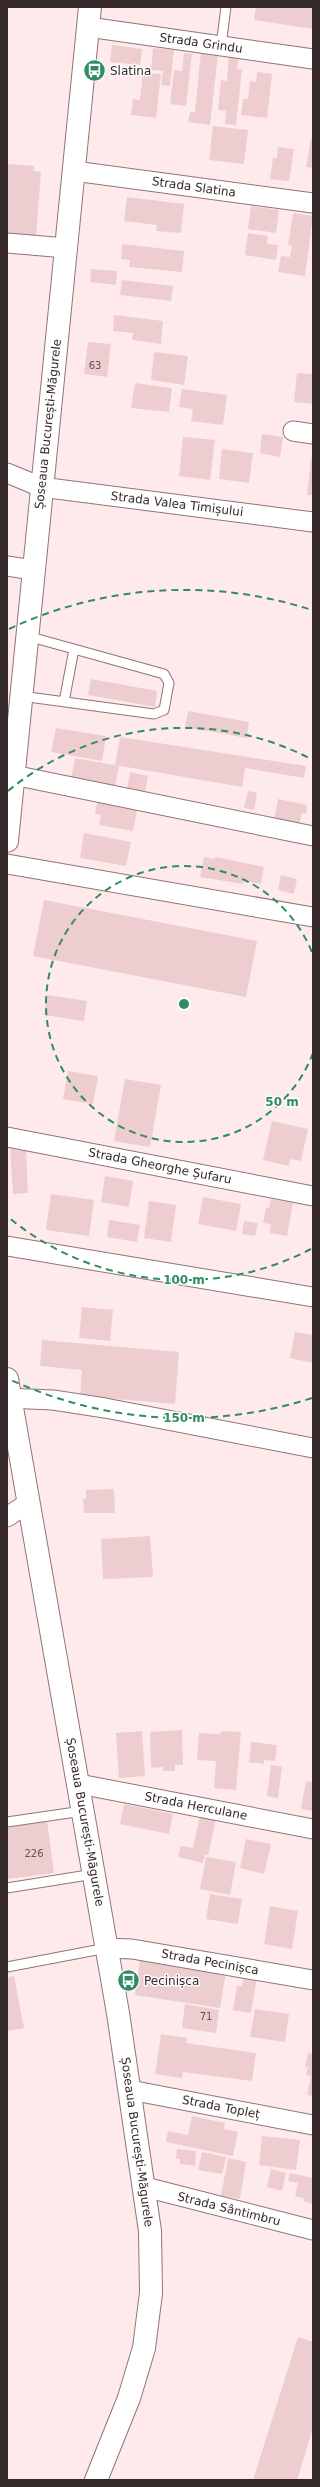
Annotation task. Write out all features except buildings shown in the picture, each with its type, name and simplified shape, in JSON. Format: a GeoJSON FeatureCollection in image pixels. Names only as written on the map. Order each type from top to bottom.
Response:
{"type":"FeatureCollection","features":[{"type":"Feature","properties":{"kind":"main road","name":"Șoseaua București-Măgurele"},"geometry":{"type":"LineString","coordinates":[[7,841],[9,799],[13,775],[89,17]]}},
{"type":"Feature","properties":{"kind":"main road","name":"Șoseaua București-Măgurele"},"geometry":{"type":"LineString","coordinates":[[8,1392],[107,1948],[145,2187],[152,2267],[148,2325],[138,2371],[96,2480]]}},
{"type":"Feature","properties":{"kind":"street","name":"Strada Grindu"},"geometry":{"type":"LineString","coordinates":[[89,17],[221,46],[313,59]]}},
{"type":"Feature","properties":{"kind":"street","name":"Strada Slatina"},"geometry":{"type":"LineString","coordinates":[[74,171],[313,203]]}},
{"type":"Feature","properties":{"kind":"street"},"geometry":{"type":"LineString","coordinates":[[7,243],[66,248]]}},
{"type":"Feature","properties":{"kind":"street"},"geometry":{"type":"LineString","coordinates":[[293,431],[313,434]]}},
{"type":"Feature","properties":{"kind":"street","name":"Strada Valea Timișului"},"geometry":{"type":"LineString","coordinates":[[7,473],[41,487],[313,522]]}},
{"type":"Feature","properties":{"kind":"street"},"geometry":{"type":"LineString","coordinates":[[7,566],[33,570]]}},
{"type":"Feature","properties":{"kind":"street"},"geometry":{"type":"LineString","coordinates":[[13,775],[313,836]]}},
{"type":"Feature","properties":{"kind":"street"},"geometry":{"type":"LineString","coordinates":[[7,864],[313,917]]}},
{"type":"Feature","properties":{"kind":"street","name":"Strada Gheorghe Șufaru"},"geometry":{"type":"LineString","coordinates":[[7,1137],[313,1196]]}},
{"type":"Feature","properties":{"kind":"street"},"geometry":{"type":"LineString","coordinates":[[7,1246],[313,1297]]}},
{"type":"Feature","properties":{"kind":"street"},"geometry":{"type":"LineString","coordinates":[[8,1392],[105,1408],[313,1448]]}},
{"type":"Feature","properties":{"kind":"street"},"geometry":{"type":"LineString","coordinates":[[7,1517],[28,1503]]}},
{"type":"Feature","properties":{"kind":"street","name":"Strada Herculane"},"geometry":{"type":"LineString","coordinates":[[79,1784],[313,1829]]}},
{"type":"Feature","properties":{"kind":"street","name":"Strada Pecinișca"},"geometry":{"type":"LineString","coordinates":[[107,1948],[132,1949],[313,1980]]}},
{"type":"Feature","properties":{"kind":"street","name":"Strada Topleț"},"geometry":{"type":"LineString","coordinates":[[130,2090],[313,2125]]}},
{"type":"Feature","properties":{"kind":"street","name":"Strada Sântimbru"},"geometry":{"type":"LineString","coordinates":[[145,2187],[313,2230]]}},
{"type":"Feature","properties":{"kind":"lane"},"geometry":{"type":"LineString","coordinates":[[221,46],[226,7]]}},
{"type":"Feature","properties":{"kind":"lane"},"geometry":{"type":"LineString","coordinates":[[21,696],[154,714],[164,710],[169,683],[164,674],[26,636]]}},
{"type":"Feature","properties":{"kind":"lane"},"geometry":{"type":"LineString","coordinates":[[64,702],[74,649]]}},
{"type":"Feature","properties":{"kind":"lane"},"geometry":{"type":"LineString","coordinates":[[7,1822],[83,1811]]}},
{"type":"Feature","properties":{"kind":"lane"},"geometry":{"type":"LineString","coordinates":[[7,1888],[94,1874]]}},
{"type":"Feature","properties":{"kind":"lane"},"geometry":{"type":"LineString","coordinates":[[7,1967],[107,1948]]}},
{"type":"Feature","properties":{"kind":"place","name":"Slatina"},"geometry":{"type":"Point","coordinates":[95,71]}},
{"type":"Feature","properties":{"kind":"place","name":"Pecinișca"},"geometry":{"type":"Point","coordinates":[128,1981]}}]}
